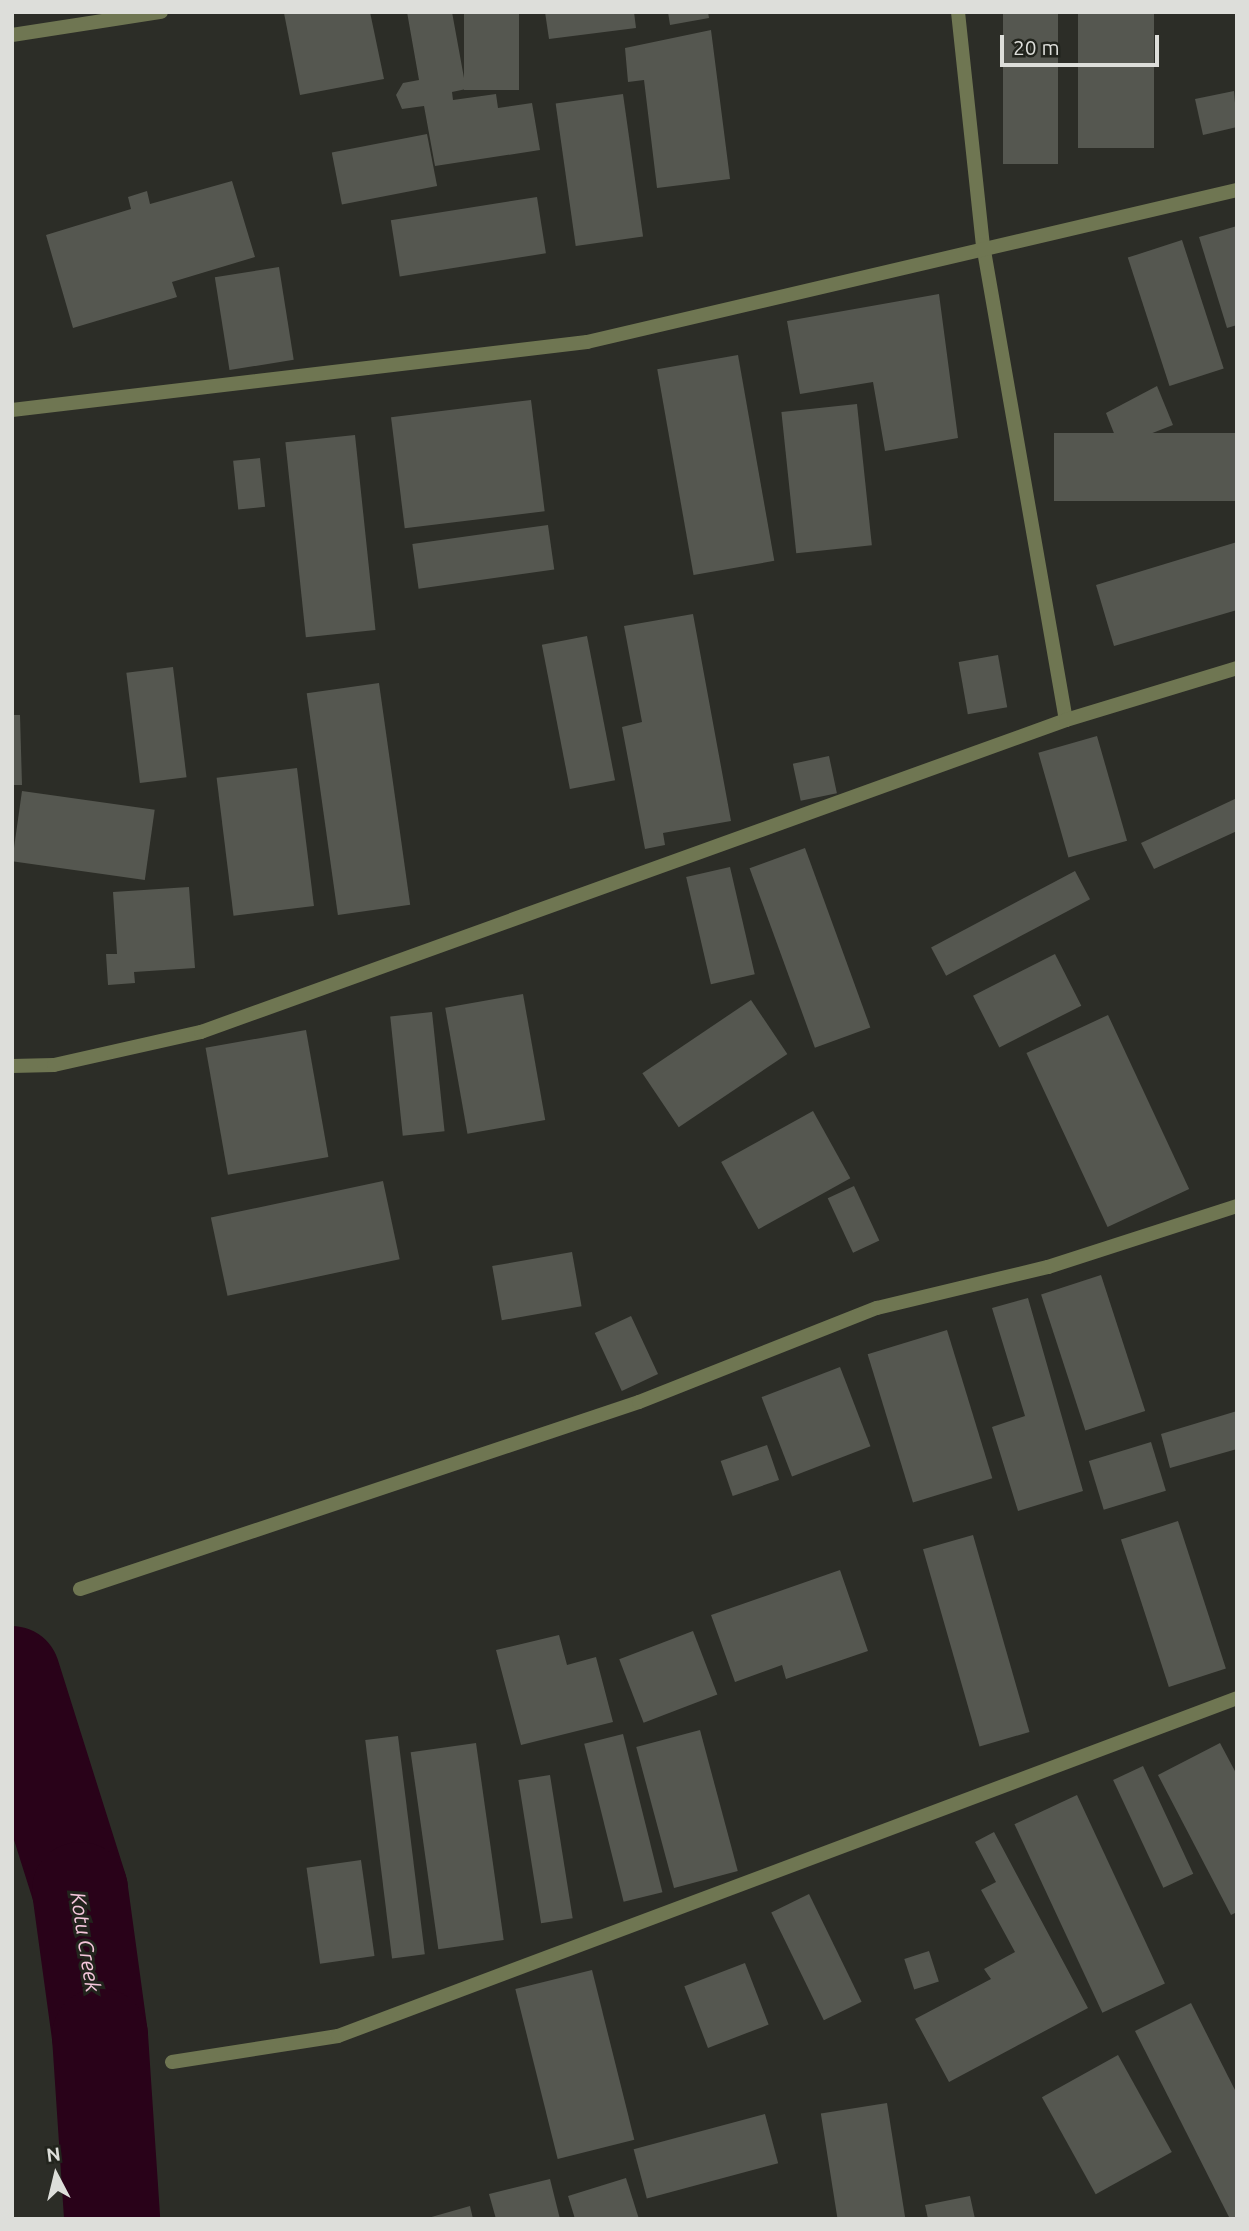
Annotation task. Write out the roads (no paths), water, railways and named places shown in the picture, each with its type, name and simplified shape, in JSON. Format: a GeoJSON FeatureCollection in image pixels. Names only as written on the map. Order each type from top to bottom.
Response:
{"type":"FeatureCollection","features":[{"type":"Feature","properties":{"kind":"street"},"geometry":{"type":"LineString","coordinates":[[12,35],[161,12]]}},
{"type":"Feature","properties":{"kind":"street"},"geometry":{"type":"LineString","coordinates":[[958,12],[983,245],[1066,720]]}},
{"type":"Feature","properties":{"kind":"street"},"geometry":{"type":"LineString","coordinates":[[12,410],[587,342],[983,245],[1237,190]]}},
{"type":"Feature","properties":{"kind":"street"},"geometry":{"type":"LineString","coordinates":[[12,1066],[54,1065],[201,1032],[1066,720],[1237,668]]}},
{"type":"Feature","properties":{"kind":"street"},"geometry":{"type":"LineString","coordinates":[[80,1590],[639,1402],[877,1308],[1048,1267],[1237,1206]]}},
{"type":"Feature","properties":{"kind":"street"},"geometry":{"type":"LineString","coordinates":[[172,2062],[338,2036],[1237,1698]]}},
{"type":"Feature","properties":{"kind":"waterway","name":"Kotu Creek"},"geometry":{"type":"LineString","coordinates":[[12,1674],[80,1890],[100,2036],[112,2219]]}}]}
